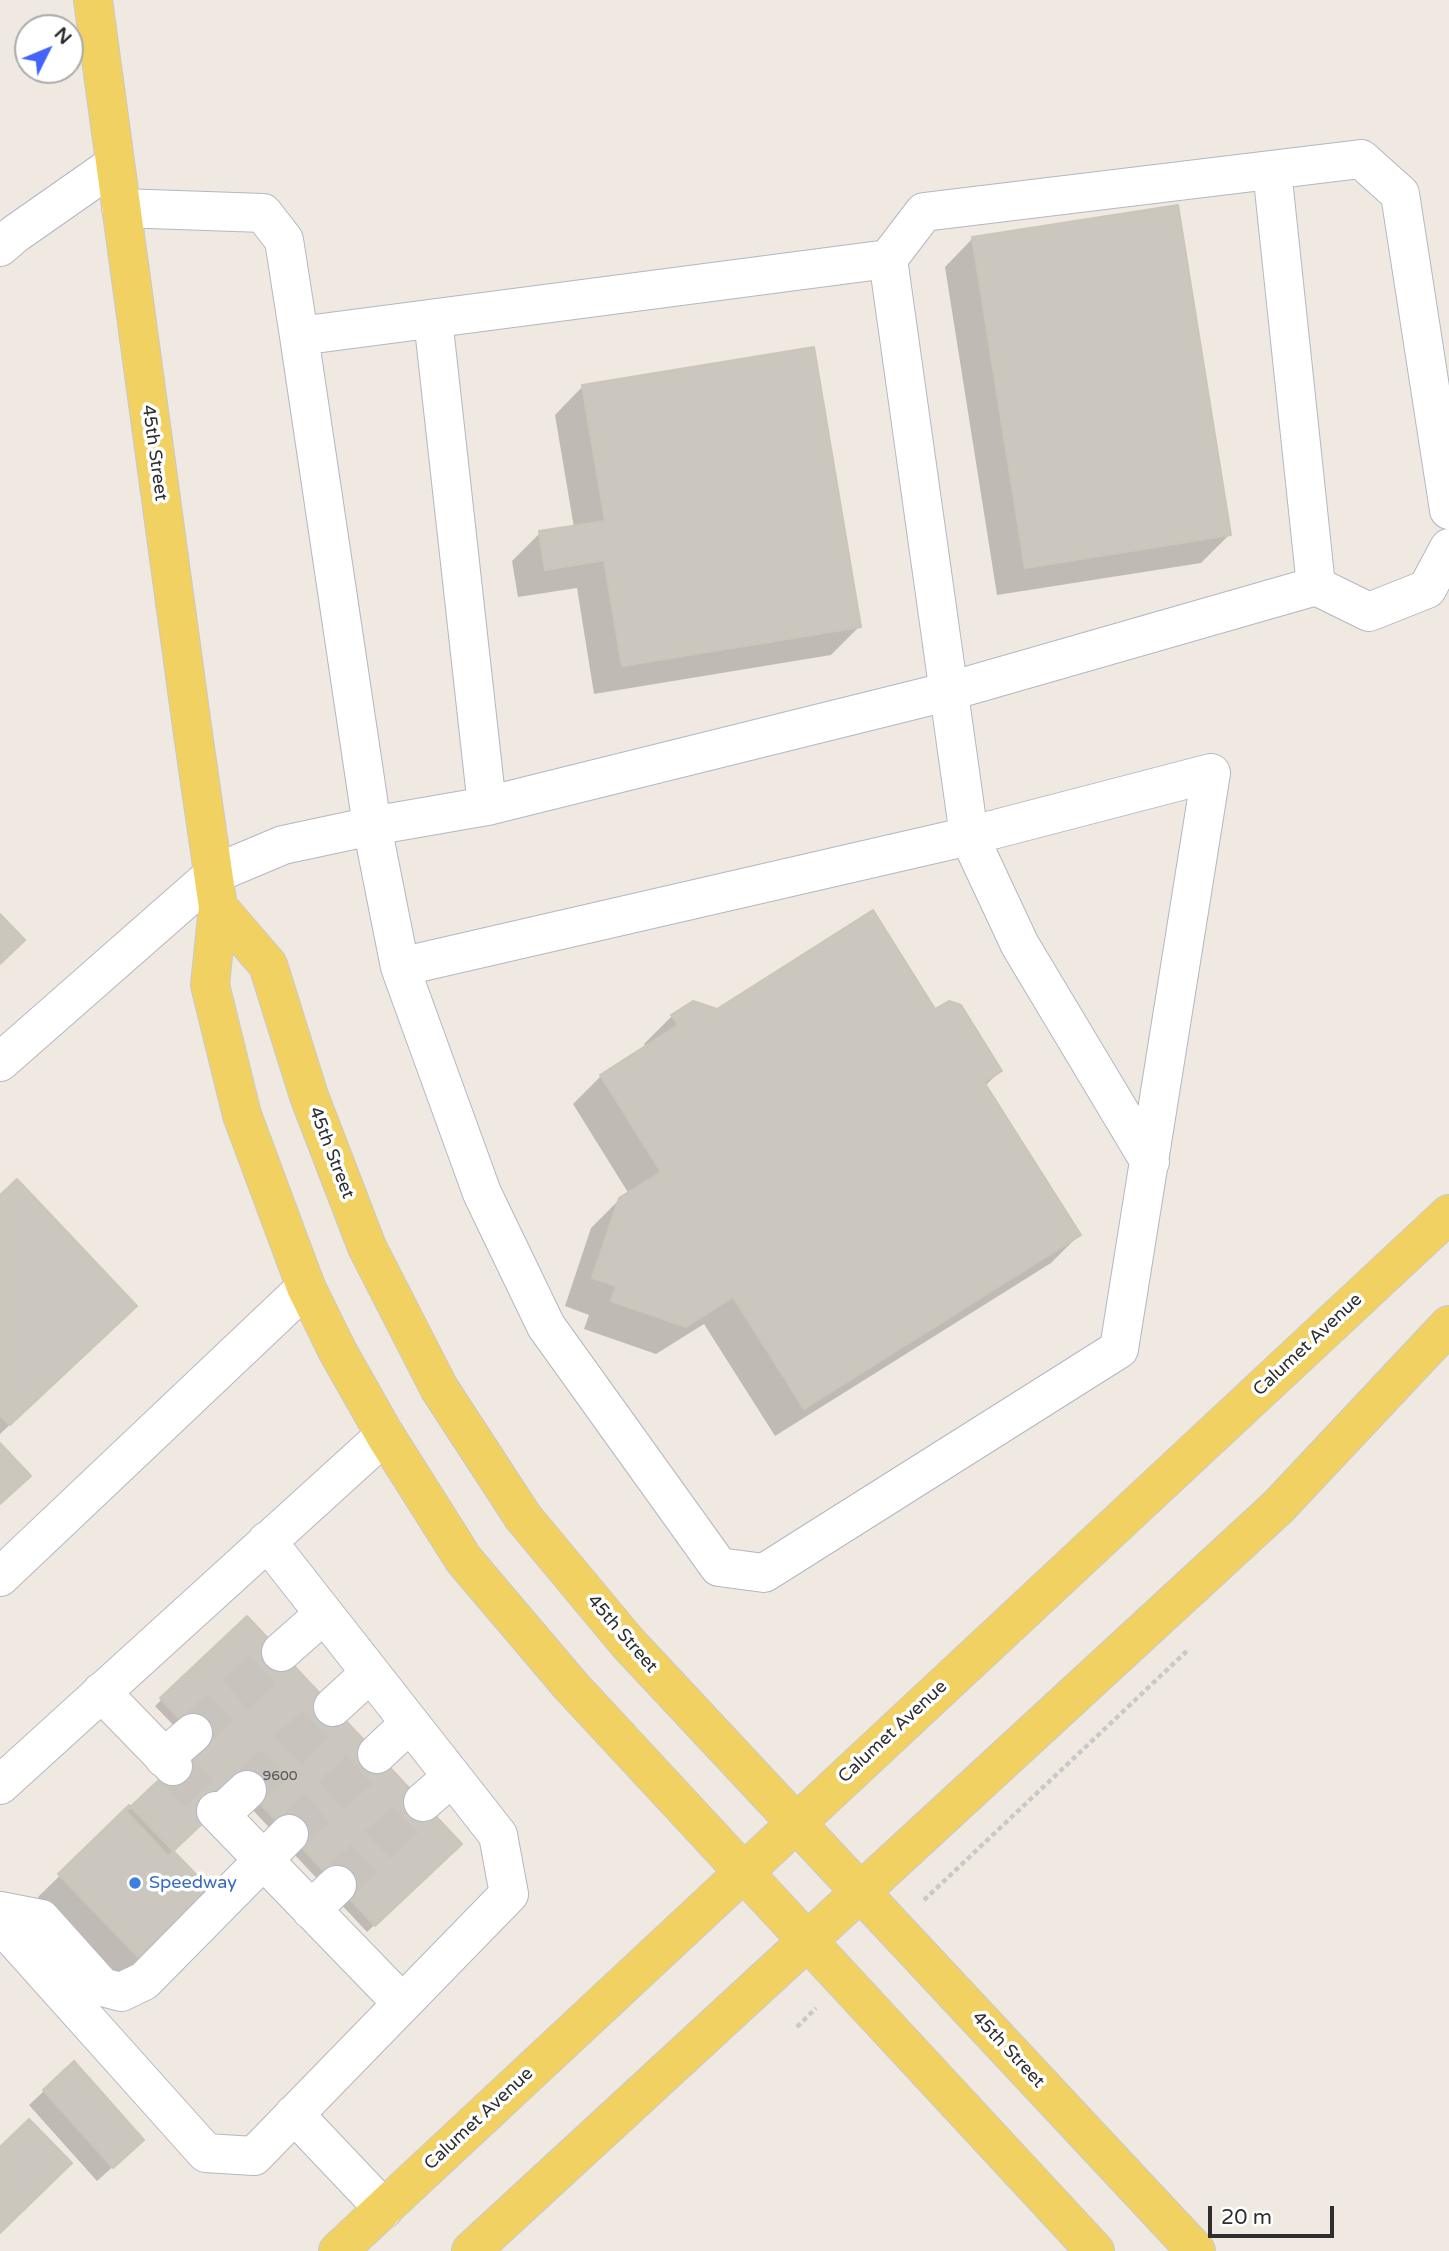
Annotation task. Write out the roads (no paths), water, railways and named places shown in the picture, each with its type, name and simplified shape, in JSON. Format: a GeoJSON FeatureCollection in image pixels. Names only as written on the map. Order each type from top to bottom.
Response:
{"type":"FeatureCollection","features":[{"type":"Feature","properties":{"kind":"main road","name":"45th Street"},"geometry":{"type":"LineString","coordinates":[[93,0],[216,890],[210,985],[242,1115],[306,1286],[338,1352],[385,1435],[464,1560],[571,1686],[1096,2251]]}},
{"type":"Feature","properties":{"kind":"main road","name":"45th Street"},"geometry":{"type":"LineString","coordinates":[[216,890],[268,965],[309,1096],[367,1247],[439,1388],[531,1527],[627,1642],[1196,2251]]}},
{"type":"Feature","properties":{"kind":"main road","name":"Calumet Avenue"},"geometry":{"type":"LineString","coordinates":[[338,2251],[1449,1214]]}},
{"type":"Feature","properties":{"kind":"main road"},"geometry":{"type":"LineString","coordinates":[[471,2251],[1278,1507],[1449,1325]]}},
{"type":"Feature","properties":{"kind":"lane"},"geometry":{"type":"LineString","coordinates":[[299,336],[888,259],[924,212],[1361,159],[1400,194],[1449,510]]}},
{"type":"Feature","properties":{"kind":"lane"},"geometry":{"type":"LineString","coordinates":[[0,247],[115,164]]}},
{"type":"Feature","properties":{"kind":"lane"},"geometry":{"type":"LineString","coordinates":[[1272,170],[1315,586]]}},
{"type":"Feature","properties":{"kind":"lane"},"geometry":{"type":"LineString","coordinates":[[121,208],[263,213],[284,240],[372,826],[400,967],[482,1193],[546,1326],[719,1567],[764,1573],[1119,1349],[1211,773],[970,836],[400,967]]}},
{"type":"Feature","properties":{"kind":"lane"},"geometry":{"type":"LineString","coordinates":[[888,259],[970,836],[1020,946],[1150,1162]]}},
{"type":"Feature","properties":{"kind":"lane"},"geometry":{"type":"LineString","coordinates":[[433,319],[487,806]]}},
{"type":"Feature","properties":{"kind":"lane"},"geometry":{"type":"LineString","coordinates":[[0,1062],[216,890],[283,845],[487,806],[950,691],[1315,586],[1369,612],[1427,589],[1449,548]]}},
{"type":"Feature","properties":{"kind":"lane"},"geometry":{"type":"LineString","coordinates":[[0,1577],[306,1286]]}},
{"type":"Feature","properties":{"kind":"lane"},"geometry":{"type":"LineString","coordinates":[[0,1785],[385,1435]]}},
{"type":"Feature","properties":{"kind":"lane"},"geometry":{"type":"LineString","coordinates":[[0,1923],[206,2153],[254,2156],[509,1894],[498,1835],[267,1541]]}},
{"type":"Feature","properties":{"kind":"lane"},"geometry":{"type":"LineString","coordinates":[[281,1652],[324,1614]]}},
{"type":"Feature","properties":{"kind":"lane"},"geometry":{"type":"LineString","coordinates":[[333,1707],[370,1673]]}},
{"type":"Feature","properties":{"kind":"lane"},"geometry":{"type":"LineString","coordinates":[[101,1692],[169,1762],[193,1732]]}},
{"type":"Feature","properties":{"kind":"lane"},"geometry":{"type":"LineString","coordinates":[[377,1754],[410,1723]]}},
{"type":"Feature","properties":{"kind":"lane"},"geometry":{"type":"LineString","coordinates":[[423,1802],[452,1777]]}},
{"type":"Feature","properties":{"kind":"lane"},"geometry":{"type":"LineString","coordinates":[[228,1805],[275,1847],[324,1897],[402,2003]]}},
{"type":"Feature","properties":{"kind":"lane"},"geometry":{"type":"LineString","coordinates":[[0,1911],[41,1919],[102,1987],[121,1992],[144,1981],[275,1847]]}},
{"type":"Feature","properties":{"kind":"lane"},"geometry":{"type":"LineString","coordinates":[[294,2114],[384,2209]]}},
{"type":"Feature","properties":{"kind":"tunnel"},"geometry":{"type":"LineString","coordinates":[[193,1733],[281,1652]]}},
{"type":"Feature","properties":{"kind":"tunnel"},"geometry":{"type":"LineString","coordinates":[[247,1790],[333,1707]]}},
{"type":"Feature","properties":{"kind":"tunnel"},"geometry":{"type":"LineString","coordinates":[[289,1834],[377,1754]]}},
{"type":"Feature","properties":{"kind":"tunnel"},"geometry":{"type":"LineString","coordinates":[[173,1766],[216,1811]]}},
{"type":"Feature","properties":{"kind":"tunnel"},"geometry":{"type":"LineString","coordinates":[[337,1885],[423,1802]]}},
{"type":"Feature","properties":{"kind":"place","name":"Speedway"},"geometry":{"type":"Point","coordinates":[135,1883]}}]}
